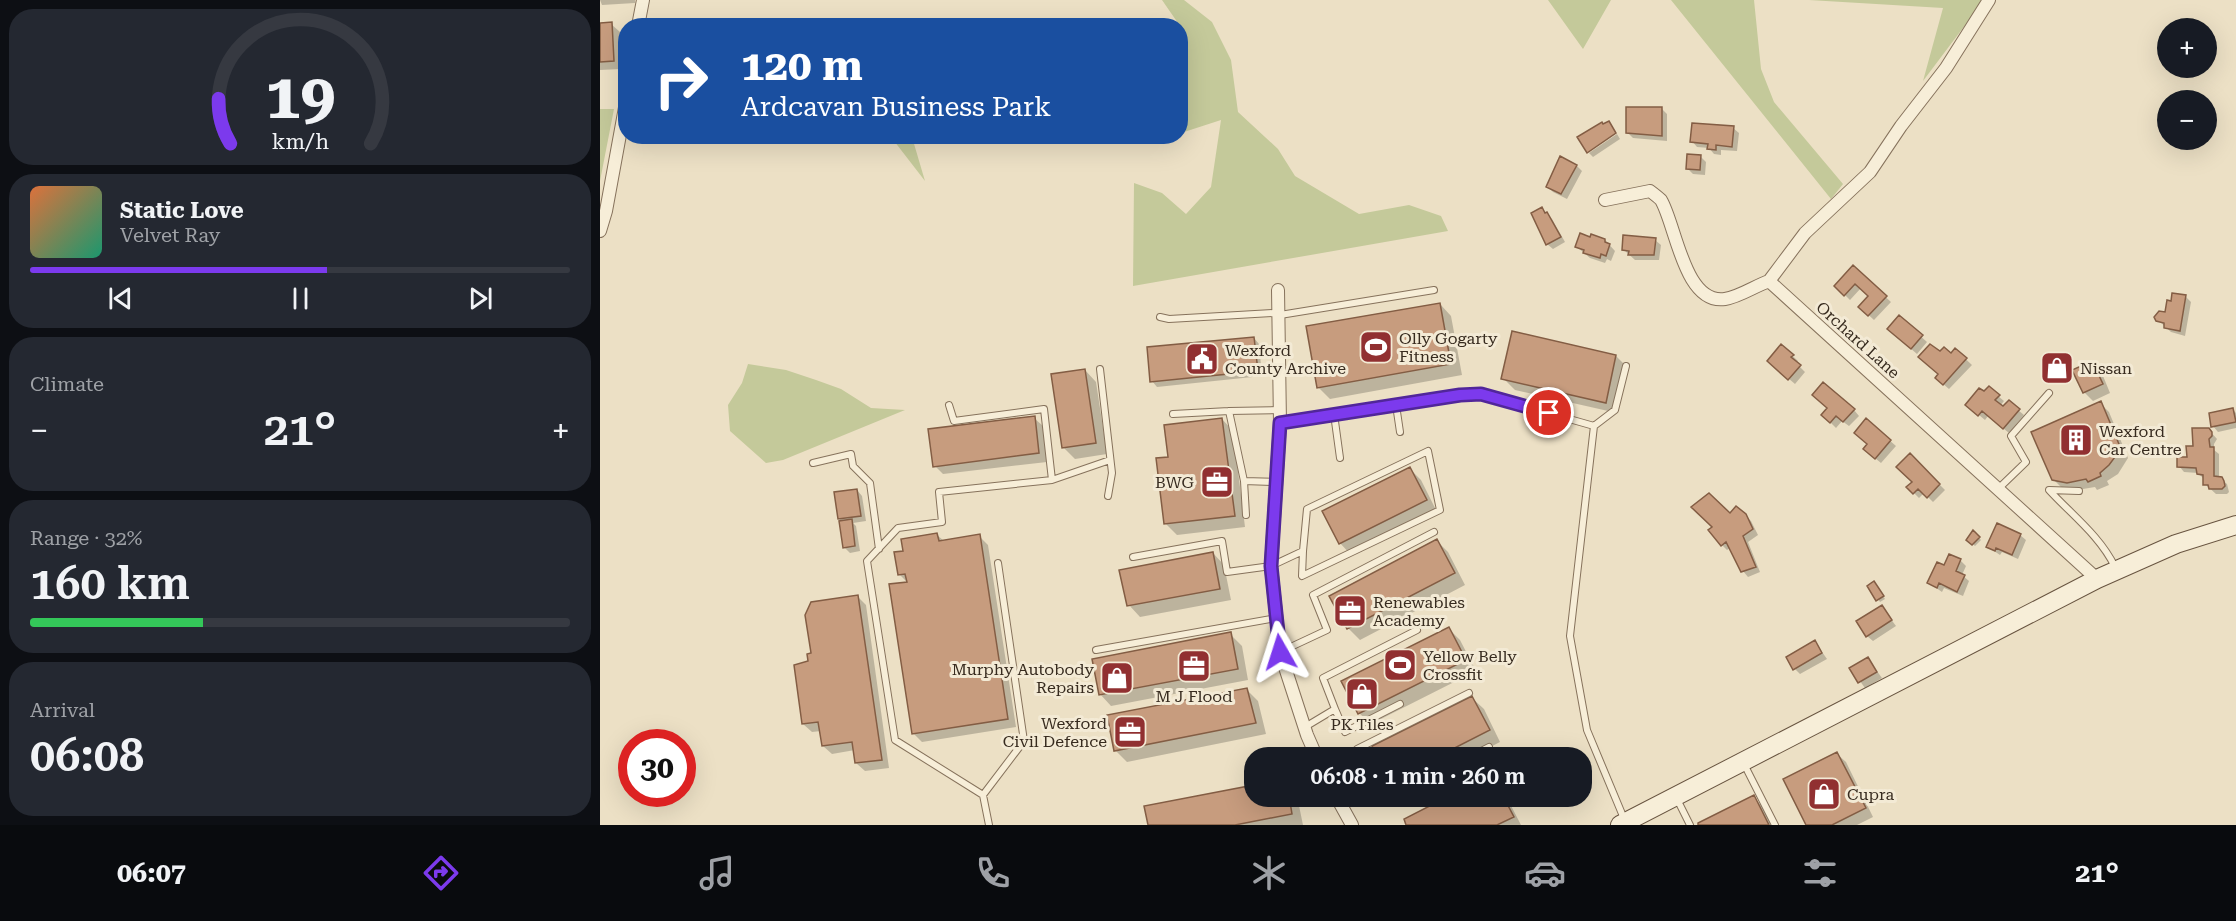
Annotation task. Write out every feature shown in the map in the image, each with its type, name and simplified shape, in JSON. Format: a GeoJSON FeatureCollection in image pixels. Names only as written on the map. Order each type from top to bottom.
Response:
{"type":"FeatureCollection","features":[{"type":"Feature","properties":{"kind":"main road"},"geometry":{"type":"LineString","coordinates":[[1622,824],[2097,579],[2176,544],[2236,525]]}},
{"type":"Feature","properties":{"kind":"street"},"geometry":{"type":"LineString","coordinates":[[640,18],[643,0]]}},
{"type":"Feature","properties":{"kind":"street"},"geometry":{"type":"LineString","coordinates":[[1605,200],[1650,191],[1660,199],[1678,249],[1696,287],[1708,296],[1725,299],[1768,281],[1805,233],[1870,172],[1901,126],[1946,68],[1989,0]]}},
{"type":"Feature","properties":{"kind":"street"},"geometry":{"type":"LineString","coordinates":[[600,231],[618,144]]}},
{"type":"Feature","properties":{"kind":"street","name":"Orchard Lane"},"geometry":{"type":"LineString","coordinates":[[1768,281],[2097,579]]}},
{"type":"Feature","properties":{"kind":"street"},"geometry":{"type":"LineString","coordinates":[[1278,290],[1280,417],[1271,566],[1280,652],[1312,747]]}},
{"type":"Feature","properties":{"kind":"street"},"geometry":{"type":"LineString","coordinates":[[1342,807],[1352,825]]}},
{"type":"Feature","properties":{"kind":"lane"},"geometry":{"type":"LineString","coordinates":[[1160,317],[1194,319],[1274,313],[1280,315],[1434,290]]}},
{"type":"Feature","properties":{"kind":"lane"},"geometry":{"type":"LineString","coordinates":[[1622,824],[1587,730],[1570,636],[1594,426],[1615,410],[1626,366]]}},
{"type":"Feature","properties":{"kind":"lane"},"geometry":{"type":"LineString","coordinates":[[1100,369],[1112,473],[1108,496]]}},
{"type":"Feature","properties":{"kind":"lane"},"geometry":{"type":"LineString","coordinates":[[1998,489],[2026,462],[2011,436],[2049,393]]}},
{"type":"Feature","properties":{"kind":"lane"},"geometry":{"type":"LineString","coordinates":[[1173,414],[1229,411],[1280,417],[1334,414],[1460,395],[1481,394],[1594,426]]}},
{"type":"Feature","properties":{"kind":"lane"},"geometry":{"type":"LineString","coordinates":[[950,405],[954,421],[1044,409],[1052,480]]}},
{"type":"Feature","properties":{"kind":"lane"},"geometry":{"type":"LineString","coordinates":[[1396,405],[1400,432]]}},
{"type":"Feature","properties":{"kind":"lane"},"geometry":{"type":"LineString","coordinates":[[1229,411],[1244,481],[1246,515]]}},
{"type":"Feature","properties":{"kind":"lane"},"geometry":{"type":"LineString","coordinates":[[1334,414],[1340,458]]}},
{"type":"Feature","properties":{"kind":"lane"},"geometry":{"type":"LineString","coordinates":[[1428,451],[1440,510],[1302,576],[1303,551],[1307,509],[1428,451]]}},
{"type":"Feature","properties":{"kind":"lane"},"geometry":{"type":"LineString","coordinates":[[813,463],[851,454],[853,466],[870,483],[879,549]]}},
{"type":"Feature","properties":{"kind":"lane"},"geometry":{"type":"LineString","coordinates":[[989,825],[983,795],[895,740],[867,561],[898,528],[942,522],[939,492],[1052,480],[1110,460]]}},
{"type":"Feature","properties":{"kind":"lane"},"geometry":{"type":"LineString","coordinates":[[1244,481],[1276,482]]}},
{"type":"Feature","properties":{"kind":"lane"},"geometry":{"type":"LineString","coordinates":[[2079,491],[2049,490],[2098,539],[2117,570]]}},
{"type":"Feature","properties":{"kind":"lane"},"geometry":{"type":"LineString","coordinates":[[1280,652],[1327,630],[1313,595],[1434,532]]}},
{"type":"Feature","properties":{"kind":"lane"},"geometry":{"type":"LineString","coordinates":[[1133,557],[1222,541],[1227,573],[1271,566],[1303,551]]}},
{"type":"Feature","properties":{"kind":"lane"},"geometry":{"type":"LineString","coordinates":[[983,795],[1024,741],[998,563]]}},
{"type":"Feature","properties":{"kind":"lane"},"geometry":{"type":"LineString","coordinates":[[1096,650],[1276,618]]}},
{"type":"Feature","properties":{"kind":"lane"},"geometry":{"type":"LineString","coordinates":[[1400,704],[1345,732],[1323,678],[1417,630]]}},
{"type":"Feature","properties":{"kind":"lane"},"geometry":{"type":"LineString","coordinates":[[1361,747],[1469,693]]}},
{"type":"Feature","properties":{"kind":"lane"},"geometry":{"type":"LineString","coordinates":[[1304,728],[1335,709]]}},
{"type":"Feature","properties":{"kind":"lane"},"geometry":{"type":"LineString","coordinates":[[1742,762],[1775,825]]}},
{"type":"Feature","properties":{"kind":"lane"},"geometry":{"type":"LineString","coordinates":[[1676,796],[1690,825]]}},
{"type":"Feature","properties":{"kind":"green space"},"geometry":{"type":"Polygon","coordinates":[[[1162,0],[1184,0],[1212,22],[1231,60],[1238,112],[1278,149],[1295,176],[1359,214],[1409,205],[1441,216],[1448,231],[1133,286],[1134,183],[1162,193],[1186,214],[1211,187],[1221,120],[1188,131],[1188,18],[1174,18],[1162,0]]]}},
{"type":"Feature","properties":{"kind":"green space"},"geometry":{"type":"Polygon","coordinates":[[[1548,0],[1611,0],[1583,49],[1548,0]]]}},
{"type":"Feature","properties":{"kind":"green space"},"geometry":{"type":"Polygon","coordinates":[[[1671,0],[1754,0],[1761,69],[1774,102],[1843,184],[1831,199],[1671,0]]]}},
{"type":"Feature","properties":{"kind":"green space"},"geometry":{"type":"Polygon","coordinates":[[[1809,0],[1984,0],[1923,81],[1943,8],[1809,0]]]}},
{"type":"Feature","properties":{"kind":"green space"},"geometry":{"type":"Polygon","coordinates":[[[600,109],[614,109],[600,181],[600,109]]]}},
{"type":"Feature","properties":{"kind":"green space"},"geometry":{"type":"Polygon","coordinates":[[[896,144],[914,144],[925,181],[896,144]]]}},
{"type":"Feature","properties":{"kind":"green space"},"geometry":{"type":"Polygon","coordinates":[[[748,364],[786,370],[816,380],[841,389],[871,408],[905,410],[783,460],[766,463],[730,431],[728,405],[742,383],[748,364]]]}},
{"type":"Feature","properties":{"kind":"building"},"geometry":{"type":"Polygon","coordinates":[[[612,22],[614,61],[600,62],[600,23],[612,22]]]}},
{"type":"Feature","properties":{"kind":"building"},"geometry":{"type":"Polygon","coordinates":[[[1626,107],[1662,107],[1662,136],[1626,133],[1626,107]]]}},
{"type":"Feature","properties":{"kind":"building"},"geometry":{"type":"Polygon","coordinates":[[[1609,121],[1616,133],[1587,153],[1577,137],[1602,122],[1603,124],[1609,121]]]}},
{"type":"Feature","properties":{"kind":"building"},"geometry":{"type":"Polygon","coordinates":[[[1692,123],[1734,126],[1732,147],[1716,145],[1716,150],[1707,149],[1708,144],[1690,142],[1692,123]]]}},
{"type":"Feature","properties":{"kind":"building"},"geometry":{"type":"Polygon","coordinates":[[[1687,154],[1701,155],[1700,170],[1686,169],[1687,154]]]}},
{"type":"Feature","properties":{"kind":"building"},"geometry":{"type":"Polygon","coordinates":[[[1560,156],[1577,165],[1561,194],[1546,187],[1560,156]]]}},
{"type":"Feature","properties":{"kind":"building"},"geometry":{"type":"Polygon","coordinates":[[[1542,207],[1561,237],[1546,245],[1531,213],[1542,207]]]}},
{"type":"Feature","properties":{"kind":"building"},"geometry":{"type":"Polygon","coordinates":[[[1580,233],[1605,239],[1605,242],[1610,244],[1606,256],[1601,254],[1600,258],[1583,253],[1584,250],[1575,247],[1580,233]]]}},
{"type":"Feature","properties":{"kind":"building"},"geometry":{"type":"Polygon","coordinates":[[[1623,235],[1656,238],[1654,255],[1628,255],[1629,251],[1622,250],[1623,235]]]}},
{"type":"Feature","properties":{"kind":"building"},"geometry":{"type":"Polygon","coordinates":[[[1853,265],[1887,296],[1868,316],[1858,307],[1868,296],[1855,284],[1844,296],[1834,286],[1853,265]]]}},
{"type":"Feature","properties":{"kind":"building"},"geometry":{"type":"Polygon","coordinates":[[[2172,293],[2186,295],[2180,331],[2164,328],[2164,323],[2156,321],[2154,317],[2159,311],[2165,312],[2167,300],[2171,301],[2172,293]]]}},
{"type":"Feature","properties":{"kind":"building"},"geometry":{"type":"Polygon","coordinates":[[[1440,303],[1451,364],[1317,388],[1306,326],[1440,303]]]}},
{"type":"Feature","properties":{"kind":"building"},"geometry":{"type":"Polygon","coordinates":[[[1899,315],[1923,335],[1911,349],[1887,329],[1899,315]]]}},
{"type":"Feature","properties":{"kind":"building"},"geometry":{"type":"Polygon","coordinates":[[[1512,331],[1616,355],[1606,403],[1501,379],[1512,331]]]}},
{"type":"Feature","properties":{"kind":"building","name":"Wexford County Archive"},"geometry":{"type":"Polygon","coordinates":[[[1254,337],[1258,371],[1150,382],[1147,347],[1254,337]]]}},
{"type":"Feature","properties":{"kind":"building"},"geometry":{"type":"Polygon","coordinates":[[[1781,344],[1794,355],[1791,357],[1801,365],[1788,380],[1767,361],[1781,344]]]}},
{"type":"Feature","properties":{"kind":"building"},"geometry":{"type":"Polygon","coordinates":[[[1930,344],[1940,351],[1944,347],[1951,353],[1955,348],[1967,358],[1943,385],[1935,378],[1938,374],[1918,357],[1930,344]]]}},
{"type":"Feature","properties":{"kind":"building"},"geometry":{"type":"Polygon","coordinates":[[[2092,361],[2103,384],[2083,393],[2072,370],[2092,361]]]}},
{"type":"Feature","properties":{"kind":"building"},"geometry":{"type":"Polygon","coordinates":[[[1085,369],[1096,443],[1062,448],[1051,374],[1085,369]]]}},
{"type":"Feature","properties":{"kind":"building"},"geometry":{"type":"Polygon","coordinates":[[[1823,382],[1855,409],[1843,422],[1836,416],[1830,423],[1821,415],[1827,408],[1812,395],[1823,382]]]}},
{"type":"Feature","properties":{"kind":"building"},"geometry":{"type":"Polygon","coordinates":[[[1989,386],[2000,395],[1995,400],[2003,406],[2009,400],[2020,409],[2003,429],[1982,411],[1978,416],[1965,405],[1979,388],[1984,391],[1989,386]]]}},
{"type":"Feature","properties":{"kind":"building","name":"Wexford Car Centre"},"geometry":{"type":"Polygon","coordinates":[[[2101,401],[2121,449],[2100,473],[2101,476],[2088,482],[2086,479],[2067,483],[2052,480],[2031,432],[2101,401]]]}},
{"type":"Feature","properties":{"kind":"building"},"geometry":{"type":"Polygon","coordinates":[[[2233,408],[2236,422],[2211,427],[2209,413],[2233,408]]]}},
{"type":"Feature","properties":{"kind":"building"},"geometry":{"type":"Polygon","coordinates":[[[1035,416],[1039,453],[933,467],[928,429],[1035,416]]]}},
{"type":"Feature","properties":{"kind":"building"},"geometry":{"type":"Polygon","coordinates":[[[1222,418],[1235,516],[1164,524],[1156,458],[1168,457],[1164,425],[1222,418]]]}},
{"type":"Feature","properties":{"kind":"building"},"geometry":{"type":"Polygon","coordinates":[[[1866,418],[1891,440],[1875,459],[1863,449],[1867,444],[1854,433],[1866,418]]]}},
{"type":"Feature","properties":{"kind":"building"},"geometry":{"type":"Polygon","coordinates":[[[2192,428],[2209,428],[2212,432],[2209,439],[2210,447],[2214,447],[2214,476],[2222,477],[2225,486],[2222,489],[2209,489],[2208,485],[2203,485],[2203,475],[2197,474],[2196,468],[2177,467],[2177,457],[2187,457],[2186,446],[2193,446],[2192,428]]]}},
{"type":"Feature","properties":{"kind":"building"},"geometry":{"type":"Polygon","coordinates":[[[1910,453],[1940,484],[1927,498],[1918,489],[1913,494],[1906,487],[1912,482],[1896,467],[1910,453]]]}},
{"type":"Feature","properties":{"kind":"building"},"geometry":{"type":"Polygon","coordinates":[[[1410,467],[1427,500],[1339,544],[1322,511],[1410,467]]]}},
{"type":"Feature","properties":{"kind":"building"},"geometry":{"type":"Polygon","coordinates":[[[857,489],[861,516],[838,519],[834,492],[857,489]]]}},
{"type":"Feature","properties":{"kind":"building"},"geometry":{"type":"Polygon","coordinates":[[[1709,493],[1730,513],[1736,506],[1746,514],[1753,529],[1743,536],[1756,567],[1741,572],[1726,542],[1721,546],[1708,530],[1712,527],[1691,507],[1709,493]]]}},
{"type":"Feature","properties":{"kind":"building"},"geometry":{"type":"Polygon","coordinates":[[[852,519],[855,546],[843,548],[839,521],[852,519]]]}},
{"type":"Feature","properties":{"kind":"building"},"geometry":{"type":"Polygon","coordinates":[[[1997,523],[2021,534],[2012,555],[1996,548],[1995,551],[1986,547],[1997,523]]]}},
{"type":"Feature","properties":{"kind":"building"},"geometry":{"type":"Polygon","coordinates":[[[1973,530],[1980,537],[1972,545],[1966,540],[1973,530]]]}},
{"type":"Feature","properties":{"kind":"building"},"geometry":{"type":"Polygon","coordinates":[[[937,533],[939,541],[980,534],[1008,719],[912,734],[889,584],[907,582],[905,574],[898,575],[894,552],[903,551],[901,539],[937,533]]]}},
{"type":"Feature","properties":{"kind":"building"},"geometry":{"type":"Polygon","coordinates":[[[1437,539],[1455,573],[1347,629],[1329,596],[1437,539]]]}},
{"type":"Feature","properties":{"kind":"building"},"geometry":{"type":"Polygon","coordinates":[[[1213,552],[1220,589],[1127,606],[1119,570],[1213,552]]]}},
{"type":"Feature","properties":{"kind":"building"},"geometry":{"type":"Polygon","coordinates":[[[1949,554],[1961,559],[1956,571],[1965,575],[1957,592],[1939,583],[1937,588],[1927,583],[1937,562],[1944,565],[1949,554]]]}},
{"type":"Feature","properties":{"kind":"building"},"geometry":{"type":"Polygon","coordinates":[[[1874,581],[1884,596],[1876,601],[1867,586],[1874,581]]]}},
{"type":"Feature","properties":{"kind":"building"},"geometry":{"type":"Polygon","coordinates":[[[858,595],[882,760],[855,763],[852,742],[822,746],[818,722],[802,724],[794,665],[808,661],[807,654],[811,653],[805,615],[811,602],[858,595]]]}},
{"type":"Feature","properties":{"kind":"building"},"geometry":{"type":"Polygon","coordinates":[[[1882,605],[1892,620],[1866,637],[1856,621],[1882,605]]]}},
{"type":"Feature","properties":{"kind":"building"},"geometry":{"type":"Polygon","coordinates":[[[1449,627],[1466,660],[1358,714],[1341,681],[1449,627]]]}},
{"type":"Feature","properties":{"kind":"building"},"geometry":{"type":"Polygon","coordinates":[[[1231,632],[1238,669],[1099,695],[1092,659],[1231,632]]]}},
{"type":"Feature","properties":{"kind":"building"},"geometry":{"type":"Polygon","coordinates":[[[1815,640],[1822,653],[1793,670],[1786,657],[1815,640]]]}},
{"type":"Feature","properties":{"kind":"building"},"geometry":{"type":"Polygon","coordinates":[[[1868,657],[1877,672],[1858,683],[1849,668],[1868,657]]]}},
{"type":"Feature","properties":{"kind":"building"},"geometry":{"type":"Polygon","coordinates":[[[1247,688],[1256,723],[1114,751],[1107,715],[1247,688]]]}},
{"type":"Feature","properties":{"kind":"building"},"geometry":{"type":"Polygon","coordinates":[[[1472,696],[1490,730],[1457,747],[1372,746],[1472,696]]]}},
{"type":"Feature","properties":{"kind":"building","name":"Cupra"},"geometry":{"type":"Polygon","coordinates":[[[1837,752],[1866,808],[1832,825],[1806,825],[1783,779],[1837,752]]]}},
{"type":"Feature","properties":{"kind":"building"},"geometry":{"type":"Polygon","coordinates":[[[1244,787],[1244,807],[1291,807],[1292,814],[1235,825],[1148,825],[1144,806],[1244,787]]]}},
{"type":"Feature","properties":{"kind":"building"},"geometry":{"type":"Polygon","coordinates":[[[1754,795],[1769,825],[1698,825],[1698,823],[1754,795]]]}},
{"type":"Feature","properties":{"kind":"building"},"geometry":{"type":"Polygon","coordinates":[[[1427,807],[1509,807],[1514,817],[1497,825],[1406,825],[1404,819],[1427,807]]]}},
{"type":"Feature","properties":{"kind":"place","name":"Olly Gogarty Fitness"},"geometry":{"type":"Point","coordinates":[1376,347]}},
{"type":"Feature","properties":{"kind":"place","name":"Wexford County Archive"},"geometry":{"type":"Point","coordinates":[1202,359]}},
{"type":"Feature","properties":{"kind":"place","name":"Nissan"},"geometry":{"type":"Point","coordinates":[2057,368]}},
{"type":"Feature","properties":{"kind":"place","name":"Wexford Car Centre"},"geometry":{"type":"Point","coordinates":[2076,440]}},
{"type":"Feature","properties":{"kind":"place","name":"BWG"},"geometry":{"type":"Point","coordinates":[1217,482]}},
{"type":"Feature","properties":{"kind":"place","name":"Renewables Academy"},"geometry":{"type":"Point","coordinates":[1350,611]}},
{"type":"Feature","properties":{"kind":"place","name":"Yellow Belly Crossfit"},"geometry":{"type":"Point","coordinates":[1400,665]}},
{"type":"Feature","properties":{"kind":"place","name":"M J Flood"},"geometry":{"type":"Point","coordinates":[1194,666]}},
{"type":"Feature","properties":{"kind":"place","name":"Murphy Autobody Repairs"},"geometry":{"type":"Point","coordinates":[1117,678]}},
{"type":"Feature","properties":{"kind":"place","name":"PK Tiles"},"geometry":{"type":"Point","coordinates":[1362,694]}},
{"type":"Feature","properties":{"kind":"place","name":"Wexford Civil Defence"},"geometry":{"type":"Point","coordinates":[1130,732]}},
{"type":"Feature","properties":{"kind":"place","name":"Cupra"},"geometry":{"type":"Point","coordinates":[1824,794]}},
{"type":"Feature","properties":{"kind":"route"},"geometry":{"type":"LineString","coordinates":[[1280,652],[1271,566],[1280,423],[1460,395],[1481,394],[1549,413]]}}]}
